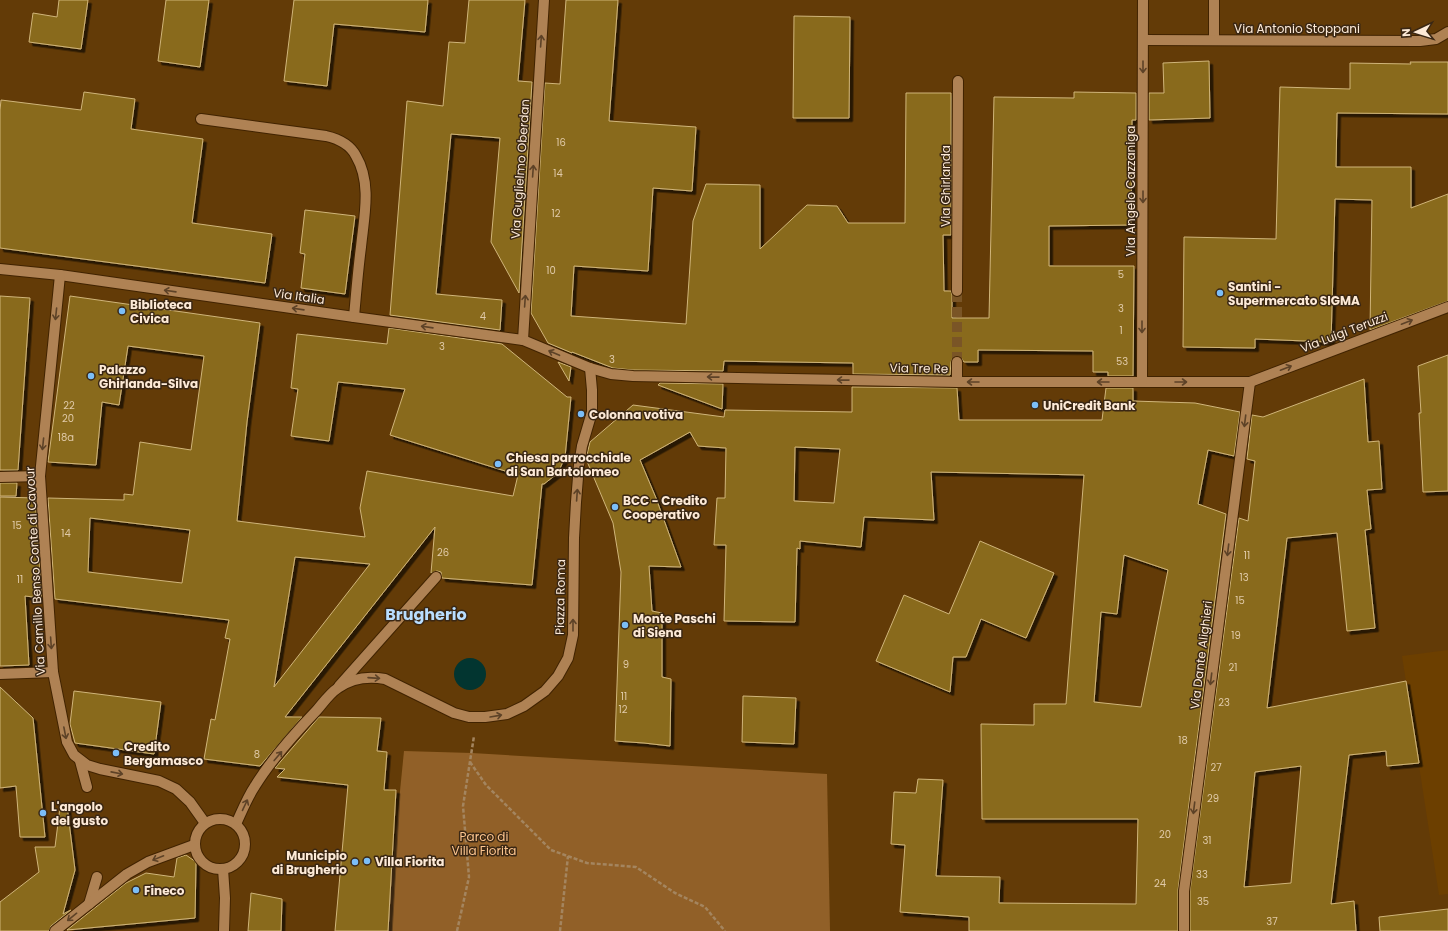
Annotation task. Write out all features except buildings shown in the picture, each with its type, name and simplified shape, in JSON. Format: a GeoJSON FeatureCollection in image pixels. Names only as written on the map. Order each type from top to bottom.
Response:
{"type":"FeatureCollection","features":[{"type":"Feature","properties":{"kind":"street","name":"Via Guglielmo Oberdan"},"geometry":{"type":"LineString","coordinates":[[523,340],[544,0]]}},
{"type":"Feature","properties":{"kind":"street","name":"Via Angelo Cazzaniga"},"geometry":{"type":"LineString","coordinates":[[1142,382],[1143,0]]}},
{"type":"Feature","properties":{"kind":"street"},"geometry":{"type":"LineString","coordinates":[[1214,0],[1214,40]]}},
{"type":"Feature","properties":{"kind":"street","name":"Via Antonio Stoppani"},"geometry":{"type":"LineString","coordinates":[[1143,40],[1420,41],[1436,39],[1448,32]]}},
{"type":"Feature","properties":{"kind":"street","name":"Via Ghirlanda"},"geometry":{"type":"LineString","coordinates":[[957,291],[958,81]]}},
{"type":"Feature","properties":{"kind":"street"},"geometry":{"type":"LineString","coordinates":[[201,119],[326,136],[342,141],[353,151],[359,161],[364,178],[365,201],[354,317]]}},
{"type":"Feature","properties":{"kind":"street","name":"Via Italia"},"geometry":{"type":"LineString","coordinates":[[0,269],[60,275],[523,340],[590,368]]}},
{"type":"Feature","properties":{"kind":"street","name":"Via Camillo Benso Conte di Cavour"},"geometry":{"type":"LineString","coordinates":[[60,275],[40,476],[53,672],[67,742],[74,755],[80,761],[87,787]]}},
{"type":"Feature","properties":{"kind":"street","name":"Via Luigi Teruzzi"},"geometry":{"type":"LineString","coordinates":[[1250,382],[1448,307]]}},
{"type":"Feature","properties":{"kind":"street"},"geometry":{"type":"LineString","coordinates":[[957,362],[957,382]]}},
{"type":"Feature","properties":{"kind":"street","name":"Via Tre Re"},"geometry":{"type":"LineString","coordinates":[[590,368],[611,374],[633,376],[957,382],[1250,382]]}},
{"type":"Feature","properties":{"kind":"street","name":"Piazza Roma"},"geometry":{"type":"LineString","coordinates":[[338,688],[363,678],[374,677],[385,679],[390,680],[454,713],[477,717],[490,717],[507,714],[532,701],[545,691],[554,681],[568,658],[573,635],[574,538],[579,465],[582,446],[592,412],[593,400],[590,368]]}},
{"type":"Feature","properties":{"kind":"street","name":"Via Dante Alighieri"},"geometry":{"type":"LineString","coordinates":[[1184,931],[1184,891],[1250,382]]}},
{"type":"Feature","properties":{"kind":"street"},"geometry":{"type":"LineString","coordinates":[[0,477],[40,476]]}},
{"type":"Feature","properties":{"kind":"street"},"geometry":{"type":"LineString","coordinates":[[236,824],[254,787],[268,768],[311,716],[338,688],[436,577]]}},
{"type":"Feature","properties":{"kind":"street"},"geometry":{"type":"LineString","coordinates":[[0,674],[53,672]]}},
{"type":"Feature","properties":{"kind":"street"},"geometry":{"type":"LineString","coordinates":[[80,761],[100,769],[168,784],[190,802],[205,823]]}},
{"type":"Feature","properties":{"kind":"street"},"geometry":{"type":"LineString","coordinates":[[221,818],[230,820],[236,824],[242,831],[245,839],[243,855],[238,862],[231,867],[214,869],[207,866],[200,860],[194,845],[196,836],[200,829],[205,823],[213,819],[221,818]]}},
{"type":"Feature","properties":{"kind":"street"},"geometry":{"type":"LineString","coordinates":[[55,931],[117,881],[136,869],[159,857],[194,845]]}},
{"type":"Feature","properties":{"kind":"street"},"geometry":{"type":"LineString","coordinates":[[223,869],[225,909],[224,931]]}},
{"type":"Feature","properties":{"kind":"street"},"geometry":{"type":"LineString","coordinates":[[89,904],[97,877]]}},
{"type":"Feature","properties":{"kind":"path"},"geometry":{"type":"LineString","coordinates":[[457,931],[469,877],[464,806],[477,717]]}},
{"type":"Feature","properties":{"kind":"path"},"geometry":{"type":"LineString","coordinates":[[470,762],[486,785],[552,850],[587,863],[636,867],[675,893],[705,907],[725,931]]}},
{"type":"Feature","properties":{"kind":"path"},"geometry":{"type":"LineString","coordinates":[[560,931],[568,856]]}},
{"type":"Feature","properties":{"kind":"shaded area"},"geometry":{"type":"Polygon","coordinates":[[[1448,650],[1448,894],[1439,895],[1402,656],[1448,650]]]}},
{"type":"Feature","properties":{"kind":"green space","name":"Parco di Villa Fiorita"},"geometry":{"type":"Polygon","coordinates":[[[404,751],[472,753],[827,774],[830,931],[386,931],[404,751]]]}},
{"type":"Feature","properties":{"kind":"water"},"geometry":{"type":"Polygon","coordinates":[[[467,658],[473,658],[482,662],[486,674],[482,686],[473,690],[467,690],[458,686],[454,677],[454,671],[458,662],[467,658]]]}},
{"type":"Feature","properties":{"kind":"tunnel"},"geometry":{"type":"LineString","coordinates":[[957,291],[957,362]]}},
{"type":"Feature","properties":{"kind":"place","name":"Santini - Supermercato SIGMA"},"geometry":{"type":"Point","coordinates":[1220,293]}},
{"type":"Feature","properties":{"kind":"place","name":"Biblioteca Civica"},"geometry":{"type":"Point","coordinates":[122,311]}},
{"type":"Feature","properties":{"kind":"place","name":"Palazzo Ghirlanda-Silva"},"geometry":{"type":"Point","coordinates":[91,376]}},
{"type":"Feature","properties":{"kind":"place","name":"UniCredit Bank"},"geometry":{"type":"Point","coordinates":[1035,405]}},
{"type":"Feature","properties":{"kind":"place","name":"Colonna votiva"},"geometry":{"type":"Point","coordinates":[581,414]}},
{"type":"Feature","properties":{"kind":"place","name":"Chiesa parrocchiale di San Bartolomeo"},"geometry":{"type":"Point","coordinates":[498,464]}},
{"type":"Feature","properties":{"kind":"place","name":"BCC - Credito Cooperativo"},"geometry":{"type":"Point","coordinates":[615,507]}},
{"type":"Feature","properties":{"kind":"place","name":"Monte Paschi di Siena"},"geometry":{"type":"Point","coordinates":[625,625]}},
{"type":"Feature","properties":{"kind":"place","name":"Credito Bergamasco"},"geometry":{"type":"Point","coordinates":[116,753]}},
{"type":"Feature","properties":{"kind":"place","name":"L'angolo del gusto"},"geometry":{"type":"Point","coordinates":[43,813]}},
{"type":"Feature","properties":{"kind":"place","name":"Villa Fiorita"},"geometry":{"type":"Point","coordinates":[367,861]}},
{"type":"Feature","properties":{"kind":"place","name":"Municipio di Brugherio"},"geometry":{"type":"Point","coordinates":[355,862]}},
{"type":"Feature","properties":{"kind":"place","name":"Fineco"},"geometry":{"type":"Point","coordinates":[136,890]}},
{"type":"Feature","properties":{"kind":"district","name":"Brugherio"},"geometry":{"type":"Point","coordinates":[426,614]}}]}
